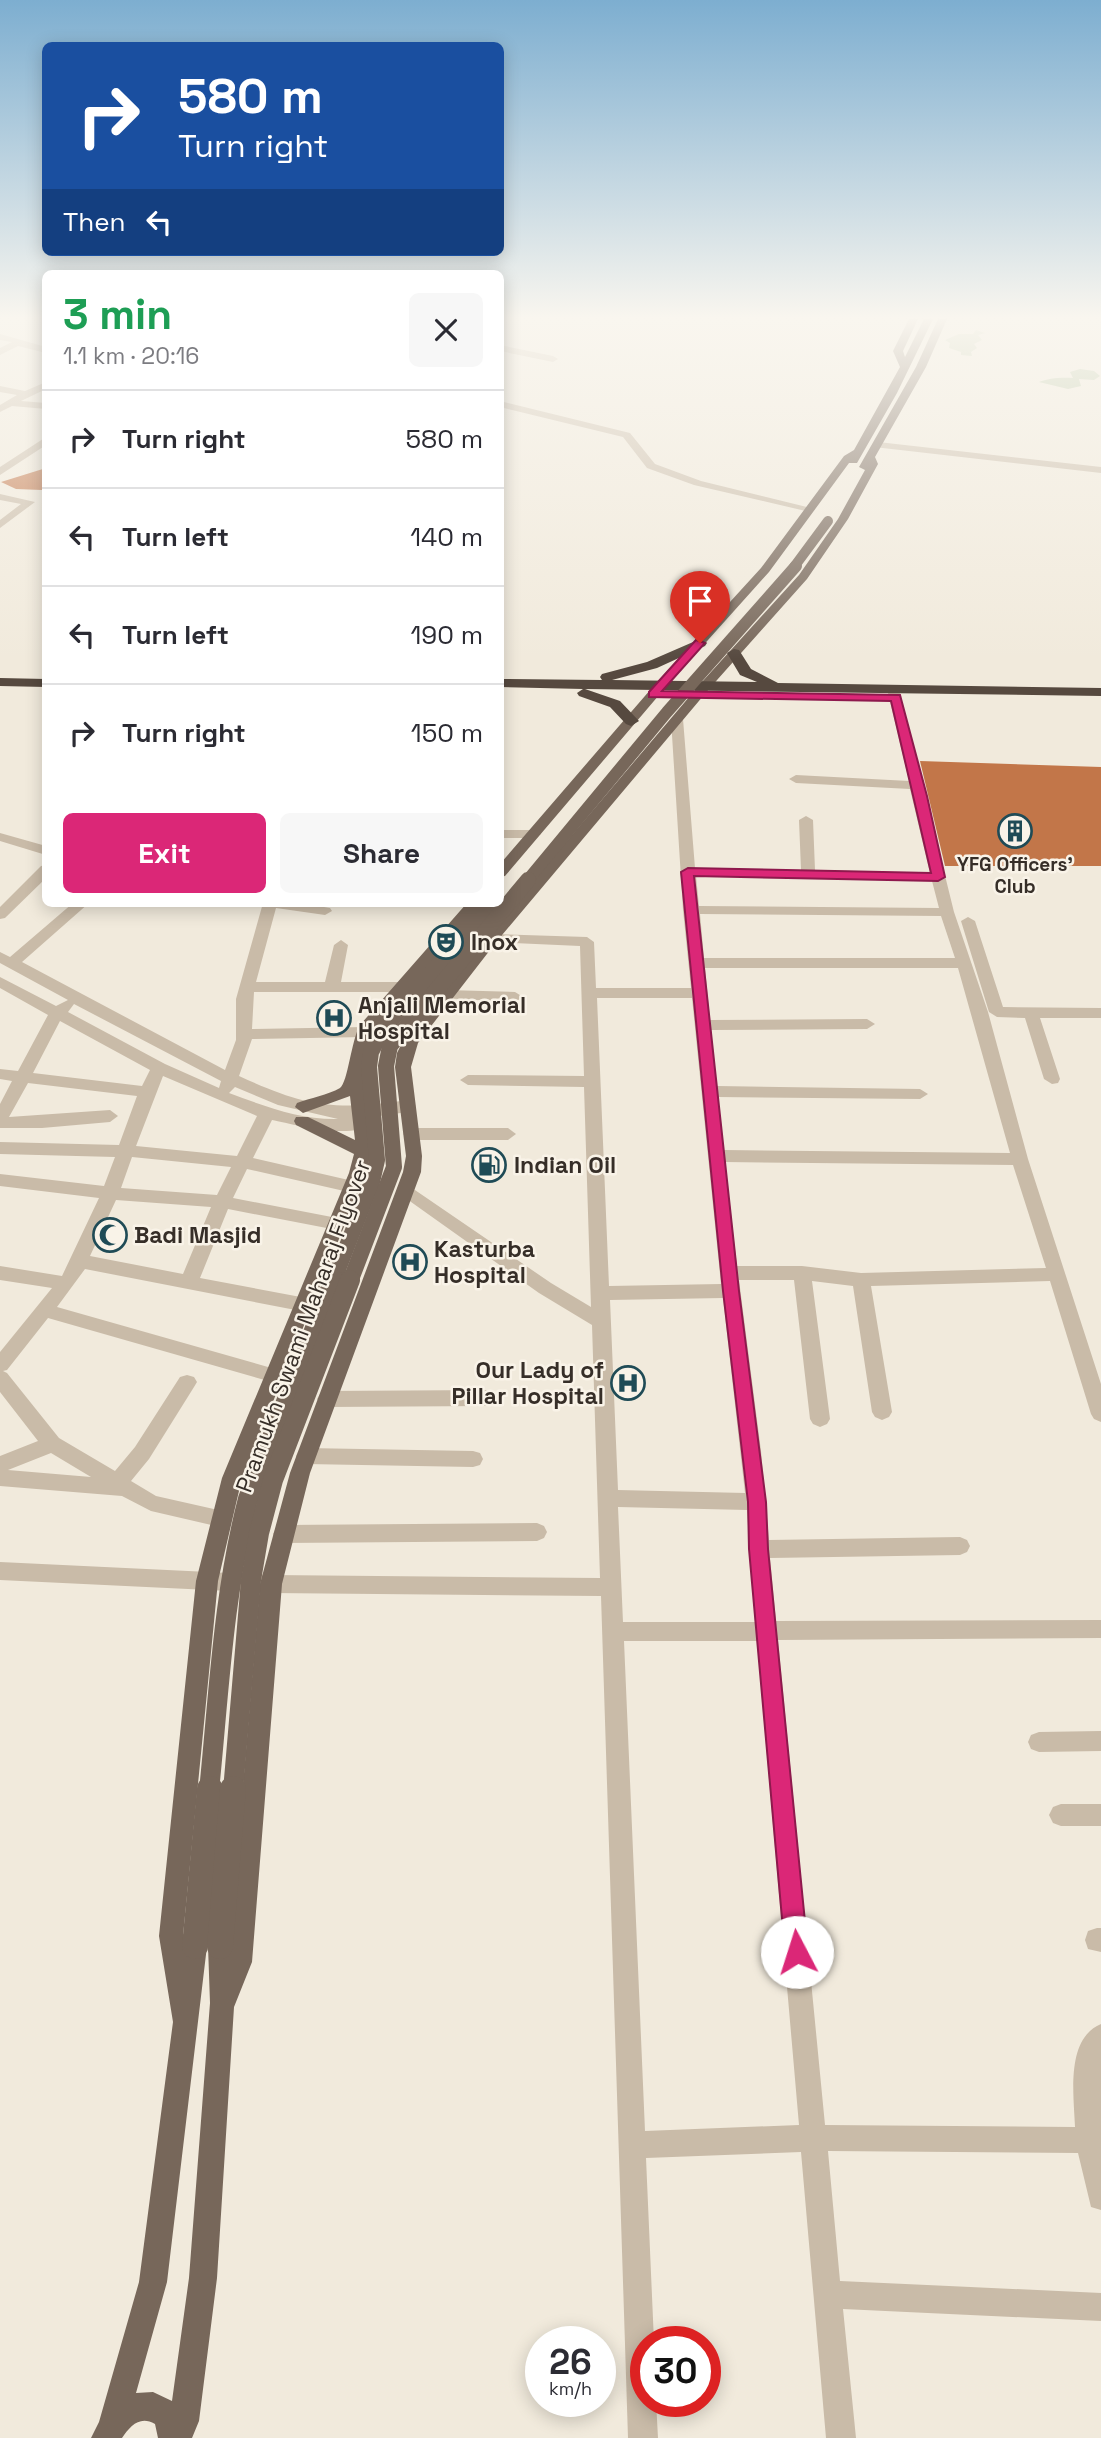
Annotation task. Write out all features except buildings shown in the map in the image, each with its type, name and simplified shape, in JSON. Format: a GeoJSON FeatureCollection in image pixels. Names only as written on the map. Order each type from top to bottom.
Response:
{"type":"FeatureCollection","features":[{"type":"Feature","properties":{"kind":"highway"},"geometry":{"type":"LineString","coordinates":[[504,691],[577,688],[652,665],[700,643]]}},
{"type":"Feature","properties":{"kind":"highway"},"geometry":{"type":"LineString","coordinates":[[734,653],[745,672],[784,687]]}},
{"type":"Feature","properties":{"kind":"highway"},"geometry":{"type":"LineString","coordinates":[[0,674],[42,675]]}},
{"type":"Feature","properties":{"kind":"highway"},"geometry":{"type":"LineString","coordinates":[[0,682],[42,683]]}},
{"type":"Feature","properties":{"kind":"highway"},"geometry":{"type":"LineString","coordinates":[[504,683],[701,691],[1101,692]]}},
{"type":"Feature","properties":{"kind":"highway"},"geometry":{"type":"LineString","coordinates":[[701,691],[784,687],[1101,700]]}},
{"type":"Feature","properties":{"kind":"highway"},"geometry":{"type":"LineString","coordinates":[[577,688],[615,704],[631,720]]}},
{"type":"Feature","properties":{"kind":"main road"},"geometry":{"type":"LineString","coordinates":[[864,458],[875,433]]}},
{"type":"Feature","properties":{"kind":"main road"},"geometry":{"type":"LineString","coordinates":[[504,886],[656,708],[777,574],[880,433]]}},
{"type":"Feature","properties":{"kind":"main road"},"geometry":{"type":"LineString","coordinates":[[175,2438],[184,2421],[203,2278],[221,2007],[240,1962],[271,1584],[306,1456],[412,1172],[403,1067],[405,1053],[411,1041],[492,938],[701,691],[803,577],[843,519],[873,464],[864,458],[848,458],[765,570],[657,690],[504,868]]}},
{"type":"Feature","properties":{"kind":"main road","name":"Pramukh Swami Maharaj Flyover"},"geometry":{"type":"LineString","coordinates":[[504,906],[667,712],[788,576],[864,458]]}},
{"type":"Feature","properties":{"kind":"main road"},"geometry":{"type":"LineString","coordinates":[[186,2022],[171,1936],[207,1581],[220,1518],[232,1478],[353,1187],[363,1151],[354,1062],[358,1043],[472,907]]}},
{"type":"Feature","properties":{"kind":"main road","name":"Pramukh Swami Maharaj Flyover"},"geometry":{"type":"LineString","coordinates":[[221,2007],[208,1946],[228,1595],[248,1499],[376,1169],[369,1067],[371,1052],[382,1031],[488,907]]}},
{"type":"Feature","properties":{"kind":"main road","name":"Pramukh Swami Maharaj Flyover"},"geometry":{"type":"LineString","coordinates":[[109,2434],[153,2282],[186,2022],[208,1946],[251,1580],[259,1533],[273,1480],[394,1167],[386,1066],[390,1046],[397,1034],[503,907]]}},
{"type":"Feature","properties":{"kind":"main road"},"geometry":{"type":"LineString","coordinates":[[302,1114],[346,1090],[355,1078]]}},
{"type":"Feature","properties":{"kind":"main road"},"geometry":{"type":"LineString","coordinates":[[302,1114],[363,1151]]}},
{"type":"Feature","properties":{"kind":"main road"},"geometry":{"type":"LineString","coordinates":[[109,2434],[129,2409],[150,2405],[167,2415],[175,2438]]}},
{"type":"Feature","properties":{"kind":"street"},"geometry":{"type":"LineString","coordinates":[[617,433],[626,435],[650,466],[698,483],[810,509]]}},
{"type":"Feature","properties":{"kind":"street"},"geometry":{"type":"LineString","coordinates":[[2,468],[42,443]]}},
{"type":"Feature","properties":{"kind":"street"},"geometry":{"type":"LineString","coordinates":[[864,458],[1101,470]]}},
{"type":"Feature","properties":{"kind":"street"},"geometry":{"type":"LineString","coordinates":[[0,497],[36,503],[0,524]]}},
{"type":"Feature","properties":{"kind":"street"},"geometry":{"type":"LineString","coordinates":[[895,693],[947,912],[980,1012],[1020,1159],[1101,1414]]}},
{"type":"Feature","properties":{"kind":"street"},"geometry":{"type":"LineString","coordinates":[[677,719],[690,910],[757,1502],[759,1549],[841,2438]]}},
{"type":"Feature","properties":{"kind":"street"},"geometry":{"type":"LineString","coordinates":[[796,779],[916,785]]}},
{"type":"Feature","properties":{"kind":"street"},"geometry":{"type":"LineString","coordinates":[[806,820],[808,874]]}},
{"type":"Feature","properties":{"kind":"street"},"geometry":{"type":"LineString","coordinates":[[504,834],[534,834]]}},
{"type":"Feature","properties":{"kind":"street"},"geometry":{"type":"LineString","coordinates":[[0,837],[42,850]]}},
{"type":"Feature","properties":{"kind":"street"},"geometry":{"type":"LineString","coordinates":[[688,872],[938,877]]}},
{"type":"Feature","properties":{"kind":"street"},"geometry":{"type":"LineString","coordinates":[[0,915],[42,873]]}},
{"type":"Feature","properties":{"kind":"street"},"geometry":{"type":"LineString","coordinates":[[77,907],[6,960],[128,1029],[302,1114]]}},
{"type":"Feature","properties":{"kind":"street"},"geometry":{"type":"LineString","coordinates":[[224,1097],[244,1034],[244,999],[269,907]]}},
{"type":"Feature","properties":{"kind":"street"},"geometry":{"type":"LineString","coordinates":[[302,907],[325,911]]}},
{"type":"Feature","properties":{"kind":"street"},"geometry":{"type":"LineString","coordinates":[[690,910],[947,912]]}},
{"type":"Feature","properties":{"kind":"street"},"geometry":{"type":"LineString","coordinates":[[968,921],[997,1012],[1101,1013]]}},
{"type":"Feature","properties":{"kind":"street"},"geometry":{"type":"LineString","coordinates":[[492,938],[587,942],[643,2438]]}},
{"type":"Feature","properties":{"kind":"street"},"geometry":{"type":"LineString","coordinates":[[332,987],[341,945]]}},
{"type":"Feature","properties":{"kind":"street"},"geometry":{"type":"LineString","coordinates":[[696,963],[962,962]]}},
{"type":"Feature","properties":{"kind":"street"},"geometry":{"type":"LineString","coordinates":[[0,982],[159,1068],[267,1113],[343,1113],[360,1118],[409,1119],[508,1134]]}},
{"type":"Feature","properties":{"kind":"street"},"geometry":{"type":"LineString","coordinates":[[248,987],[403,987]]}},
{"type":"Feature","properties":{"kind":"street"},"geometry":{"type":"LineString","coordinates":[[588,993],[699,993]]}},
{"type":"Feature","properties":{"kind":"street"},"geometry":{"type":"LineString","coordinates":[[446,995],[516,997]]}},
{"type":"Feature","properties":{"kind":"street"},"geometry":{"type":"LineString","coordinates":[[75,999],[57,1013],[0,1121],[39,1124],[110,1116]]}},
{"type":"Feature","properties":{"kind":"street"},"geometry":{"type":"LineString","coordinates":[[1031,1013],[1052,1079]]}},
{"type":"Feature","properties":{"kind":"street"},"geometry":{"type":"LineString","coordinates":[[702,1025],[867,1024]]}},
{"type":"Feature","properties":{"kind":"street"},"geometry":{"type":"LineString","coordinates":[[244,1034],[365,1032]]}},
{"type":"Feature","properties":{"kind":"street"},"geometry":{"type":"LineString","coordinates":[[0,1365],[6,1345],[44,1310],[80,1261],[159,1068]]}},
{"type":"Feature","properties":{"kind":"street"},"geometry":{"type":"LineString","coordinates":[[0,1074],[147,1092]]}},
{"type":"Feature","properties":{"kind":"street"},"geometry":{"type":"LineString","coordinates":[[468,1080],[592,1082]]}},
{"type":"Feature","properties":{"kind":"street"},"geometry":{"type":"LineString","coordinates":[[710,1091],[920,1094]]}},
{"type":"Feature","properties":{"kind":"street"},"geometry":{"type":"LineString","coordinates":[[189,1282],[222,1202],[267,1113]]}},
{"type":"Feature","properties":{"kind":"street"},"geometry":{"type":"LineString","coordinates":[[0,1148],[127,1151],[243,1162],[353,1187]]}},
{"type":"Feature","properties":{"kind":"street"},"geometry":{"type":"LineString","coordinates":[[717,1156],[1020,1159]]}},
{"type":"Feature","properties":{"kind":"street"},"geometry":{"type":"LineString","coordinates":[[0,1180],[222,1202],[337,1224]]}},
{"type":"Feature","properties":{"kind":"street"},"geometry":{"type":"LineString","coordinates":[[406,1192],[545,1288],[601,1321]]}},
{"type":"Feature","properties":{"kind":"street"},"geometry":{"type":"LineString","coordinates":[[80,1261],[306,1305]]}},
{"type":"Feature","properties":{"kind":"street"},"geometry":{"type":"LineString","coordinates":[[0,1273],[65,1283]]}},
{"type":"Feature","properties":{"kind":"street"},"geometry":{"type":"LineString","coordinates":[[600,1293],[803,1273],[861,1280],[1057,1274]]}},
{"type":"Feature","properties":{"kind":"street"},"geometry":{"type":"LineString","coordinates":[[803,1273],[820,1419]]}},
{"type":"Feature","properties":{"kind":"street"},"geometry":{"type":"LineString","coordinates":[[861,1280],[882,1412]]}},
{"type":"Feature","properties":{"kind":"street"},"geometry":{"type":"LineString","coordinates":[[44,1310],[275,1376]]}},
{"type":"Feature","properties":{"kind":"street"},"geometry":{"type":"LineString","coordinates":[[0,1378],[52,1444],[151,1503],[220,1518]]}},
{"type":"Feature","properties":{"kind":"street"},"geometry":{"type":"LineString","coordinates":[[122,1486],[187,1382]]}},
{"type":"Feature","properties":{"kind":"street"},"geometry":{"type":"LineString","coordinates":[[327,1399],[488,1398]]}},
{"type":"Feature","properties":{"kind":"street"},"geometry":{"type":"LineString","coordinates":[[0,1465],[52,1444]]}},
{"type":"Feature","properties":{"kind":"street"},"geometry":{"type":"LineString","coordinates":[[306,1456],[472,1459]]}},
{"type":"Feature","properties":{"kind":"street"},"geometry":{"type":"LineString","coordinates":[[0,1478],[122,1486]]}},
{"type":"Feature","properties":{"kind":"street"},"geometry":{"type":"LineString","coordinates":[[607,1498],[757,1502]]}},
{"type":"Feature","properties":{"kind":"street"},"geometry":{"type":"LineString","coordinates":[[283,1534],[537,1532]]}},
{"type":"Feature","properties":{"kind":"street"},"geometry":{"type":"LineString","coordinates":[[759,1549],[960,1546]]}},
{"type":"Feature","properties":{"kind":"street"},"geometry":{"type":"LineString","coordinates":[[0,1571],[271,1584],[610,1587]]}},
{"type":"Feature","properties":{"kind":"street"},"geometry":{"type":"LineString","coordinates":[[612,1632],[1101,1629]]}},
{"type":"Feature","properties":{"kind":"street"},"geometry":{"type":"LineString","coordinates":[[1039,1742],[1101,1741]]}},
{"type":"Feature","properties":{"kind":"street"},"geometry":{"type":"LineString","coordinates":[[1061,1815],[1101,1815]]}},
{"type":"Feature","properties":{"kind":"street"},"geometry":{"type":"LineString","coordinates":[[1101,2037],[1096,2041],[1087,2064],[1089,2140],[1101,2197]]}},
{"type":"Feature","properties":{"kind":"street"},"geometry":{"type":"LineString","coordinates":[[632,2145],[813,2138],[1089,2140]]}},
{"type":"Feature","properties":{"kind":"street"},"geometry":{"type":"LineString","coordinates":[[828,2294],[1101,2307]]}},
{"type":"Feature","properties":{"kind":"place","name":"YFG Officers' Club"},"geometry":{"type":"Point","coordinates":[1015,831]}},
{"type":"Feature","properties":{"kind":"place","name":"Inox"},"geometry":{"type":"Point","coordinates":[446,942]}},
{"type":"Feature","properties":{"kind":"place","name":"Anjali Memorial Hospital"},"geometry":{"type":"Point","coordinates":[334,1018]}},
{"type":"Feature","properties":{"kind":"place","name":"Indian Oil"},"geometry":{"type":"Point","coordinates":[489,1165]}},
{"type":"Feature","properties":{"kind":"place","name":"Badi Masjid"},"geometry":{"type":"Point","coordinates":[110,1235]}},
{"type":"Feature","properties":{"kind":"place","name":"Kasturba Hospital"},"geometry":{"type":"Point","coordinates":[410,1262]}},
{"type":"Feature","properties":{"kind":"place","name":"Our Lady of Pillar Hospital"},"geometry":{"type":"Point","coordinates":[628,1383]}},
{"type":"Feature","properties":{"kind":"route"},"geometry":{"type":"LineString","coordinates":[[700,643],[653,695],[896,698],[938,877],[688,872],[731,1291],[757,1502],[759,1549],[797,1952]]}}]}
